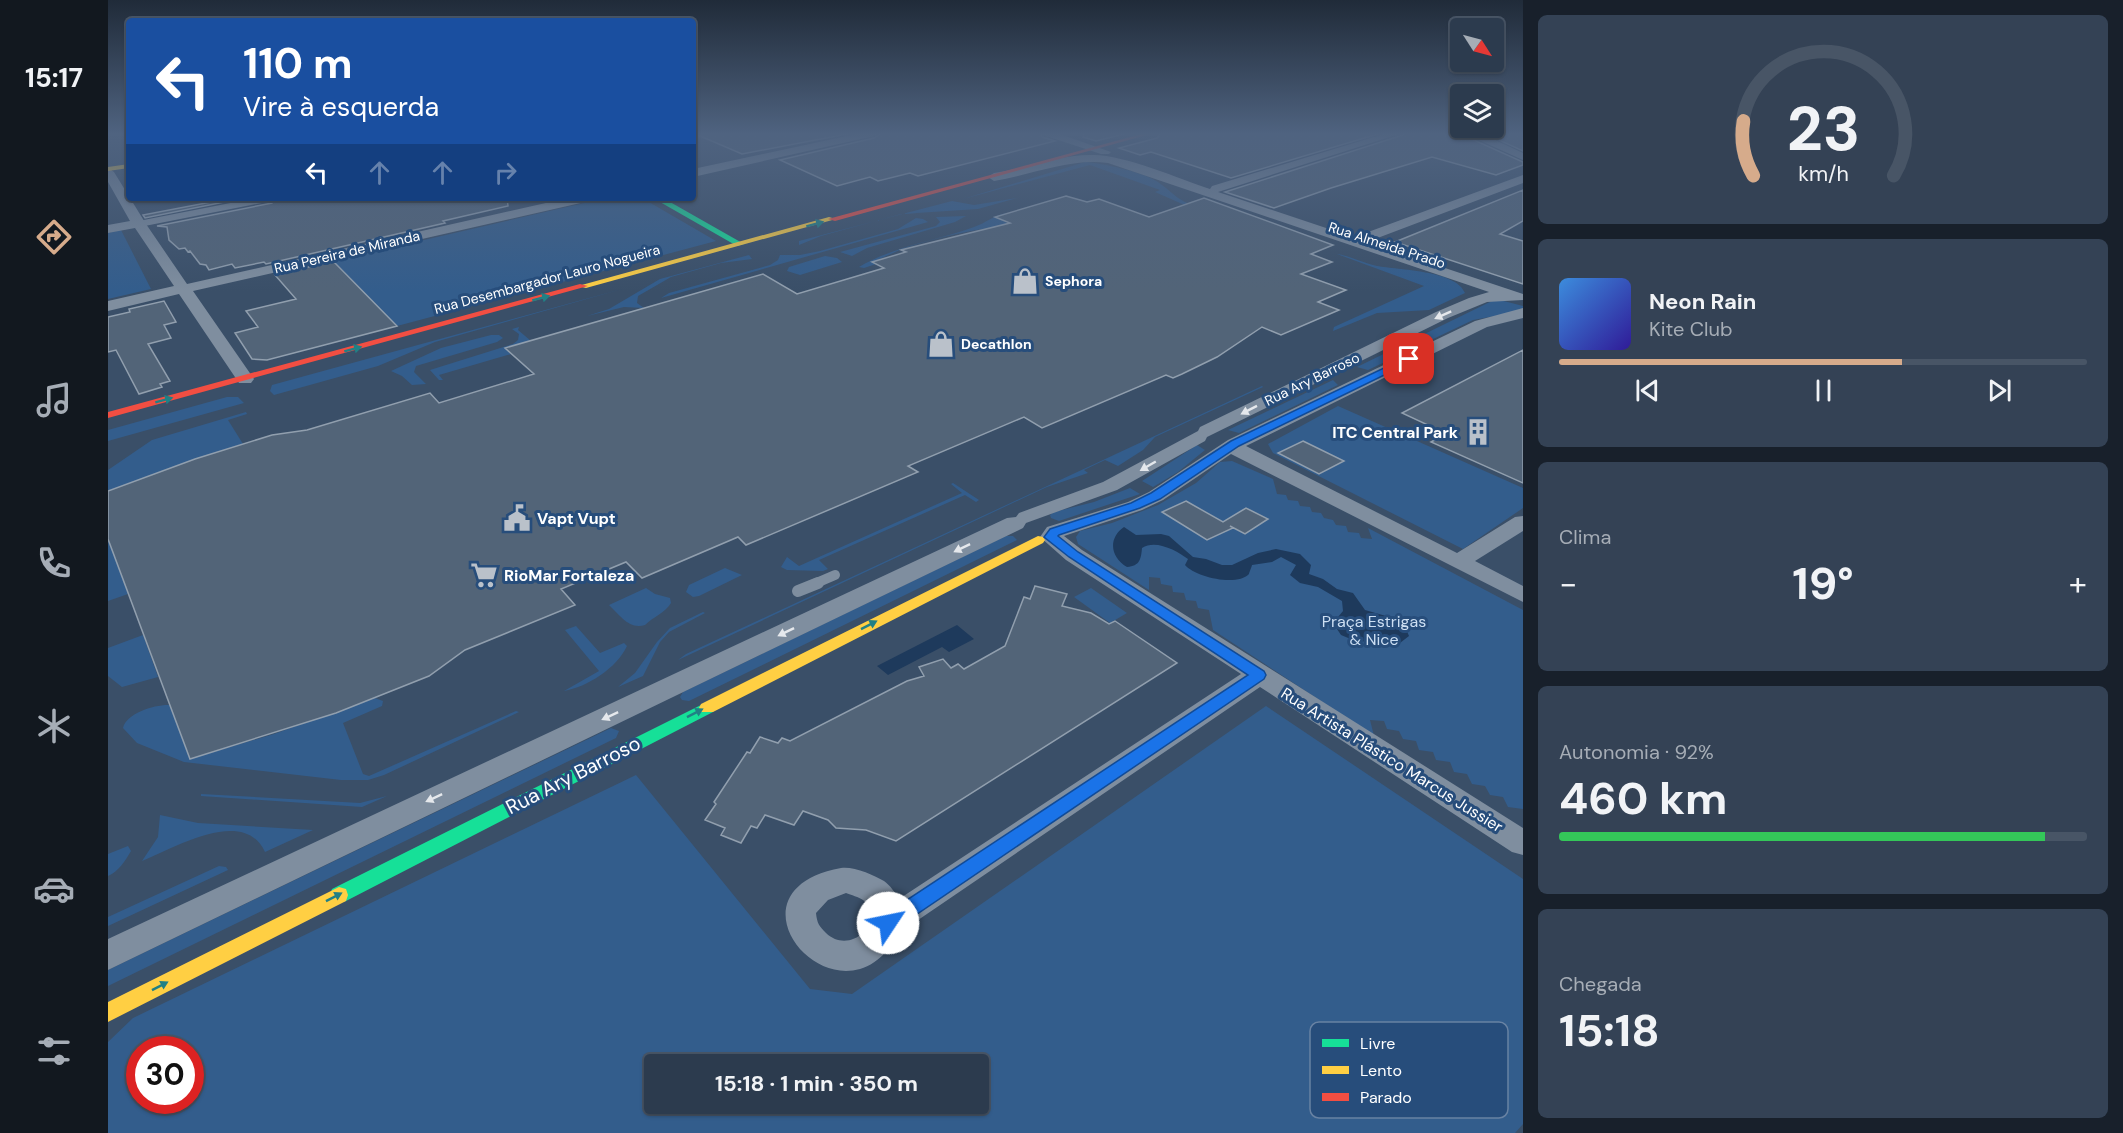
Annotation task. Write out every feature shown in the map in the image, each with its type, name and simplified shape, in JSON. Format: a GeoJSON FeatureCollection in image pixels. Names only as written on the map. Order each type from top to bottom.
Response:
{"type":"FeatureCollection","features":[{"type":"Feature","properties":{"kind":"street"},"geometry":{"type":"LineString","coordinates":[[117,186],[139,224],[234,367],[245,379]]}},
{"type":"Feature","properties":{"kind":"street","name":"Rua Desembargador Lauro Nogueira"},"geometry":{"type":"LineString","coordinates":[[108,415],[961,186]]}},
{"type":"Feature","properties":{"kind":"street","name":"Rua Almeida Prado"},"geometry":{"type":"LineString","coordinates":[[1195,186],[1522,299]]}},
{"type":"Feature","properties":{"kind":"street","name":"Rua Almeida Prado"},"geometry":{"type":"LineString","coordinates":[[1206,186],[1365,238],[1522,299]]}},
{"type":"Feature","properties":{"kind":"street"},"geometry":{"type":"LineString","coordinates":[[1216,189],[1226,186]]}},
{"type":"Feature","properties":{"kind":"street"},"geometry":{"type":"LineString","coordinates":[[1365,238],[1505,186]]}},
{"type":"Feature","properties":{"kind":"street","name":"Rua Pereira de Miranda"},"geometry":{"type":"LineString","coordinates":[[108,306],[572,201]]}},
{"type":"Feature","properties":{"kind":"street"},"geometry":{"type":"LineString","coordinates":[[662,201],[740,244]]}},
{"type":"Feature","properties":{"kind":"street"},"geometry":{"type":"LineString","coordinates":[[688,201],[759,240]]}},
{"type":"Feature","properties":{"kind":"street"},"geometry":{"type":"LineString","coordinates":[[108,229],[139,224]]}},
{"type":"Feature","properties":{"kind":"street"},"geometry":{"type":"LineString","coordinates":[[1468,279],[1482,293],[1480,298]]}},
{"type":"Feature","properties":{"kind":"street","name":"Rua Ary Barroso"},"geometry":{"type":"LineString","coordinates":[[108,955],[1020,520],[1110,486],[1202,434],[1330,369],[1480,298],[1498,295],[1522,299]]}},
{"type":"Feature","properties":{"kind":"street","name":"Rua Ary Barroso"},"geometry":{"type":"LineString","coordinates":[[108,1012],[1048,536],[1136,506],[1156,496],[1230,447],[1481,324],[1522,299]]}},
{"type":"Feature","properties":{"kind":"street"},"geometry":{"type":"LineString","coordinates":[[1330,369],[1359,382]]}},
{"type":"Feature","properties":{"kind":"street"},"geometry":{"type":"LineString","coordinates":[[1202,434],[1226,434],[1231,437],[1230,447],[1523,595]]}},
{"type":"Feature","properties":{"kind":"street","name":"Rua Artista Plástico Marcus Jussier"},"geometry":{"type":"LineString","coordinates":[[1020,520],[1014,527],[1019,535],[1048,536],[1259,675],[1523,843]]}},
{"type":"Feature","properties":{"kind":"street"},"geometry":{"type":"LineString","coordinates":[[1458,562],[1523,522]]}},
{"type":"Feature","properties":{"kind":"street"},"geometry":{"type":"LineString","coordinates":[[888,923],[1259,675]]}},
{"type":"Feature","properties":{"kind":"street"},"geometry":{"type":"LineString","coordinates":[[640,702],[657,732]]}},
{"type":"Feature","properties":{"kind":"lane"},"geometry":{"type":"LineString","coordinates":[[139,224],[256,201]]}},
{"type":"Feature","properties":{"kind":"lane"},"geometry":{"type":"LineString","coordinates":[[798,591],[835,574]]}},
{"type":"Feature","properties":{"kind":"green space"},"geometry":{"type":"Polygon","coordinates":[[[1006,186],[1012,186],[963,199],[1006,186]]]}},
{"type":"Feature","properties":{"kind":"green space"},"geometry":{"type":"Polygon","coordinates":[[[1148,186],[1163,186],[1179,199],[1197,207],[1196,210],[1155,192],[1160,190],[1148,186]]]}},
{"type":"Feature","properties":{"kind":"green space"},"geometry":{"type":"Polygon","coordinates":[[[1017,198],[978,209],[903,214],[952,201],[974,205],[1017,198]]]}},
{"type":"Feature","properties":{"kind":"green space"},"geometry":{"type":"Polygon","coordinates":[[[593,201],[647,201],[716,241],[397,326],[333,261],[593,201]]]}},
{"type":"Feature","properties":{"kind":"green space"},"geometry":{"type":"Polygon","coordinates":[[[1007,213],[996,217],[1011,225],[970,231],[929,241],[902,249],[873,262],[876,264],[864,268],[859,267],[886,254],[915,244],[960,232],[998,215],[1007,213]]]}},
{"type":"Feature","properties":{"kind":"green space"},"geometry":{"type":"Polygon","coordinates":[[[966,216],[955,222],[867,248],[852,256],[840,252],[936,226],[940,222],[936,217],[966,216]]]}},
{"type":"Feature","properties":{"kind":"green space"},"geometry":{"type":"Polygon","coordinates":[[[916,218],[928,222],[661,298],[669,293],[770,265],[778,260],[780,255],[800,255],[820,251],[898,229],[916,218]]]}},
{"type":"Feature","properties":{"kind":"green space"},"geometry":{"type":"Polygon","coordinates":[[[876,221],[821,236],[799,245],[799,241],[876,221]]]}},
{"type":"Feature","properties":{"kind":"green space"},"geometry":{"type":"Polygon","coordinates":[[[121,230],[151,289],[108,299],[108,233],[121,230]]]}},
{"type":"Feature","properties":{"kind":"green space"},"geometry":{"type":"Polygon","coordinates":[[[1337,254],[1377,266],[1439,275],[1459,285],[1465,293],[1429,310],[1377,313],[1333,331],[1334,327],[1424,286],[1337,254]]]}},
{"type":"Feature","properties":{"kind":"green space"},"geometry":{"type":"Polygon","coordinates":[[[749,255],[752,259],[721,263],[671,277],[638,296],[637,303],[644,308],[624,307],[587,316],[609,309],[660,279],[749,255]]]}},
{"type":"Feature","properties":{"kind":"green space"},"geometry":{"type":"Polygon","coordinates":[[[825,256],[837,258],[842,262],[800,275],[787,271],[789,267],[825,256]]]}},
{"type":"Feature","properties":{"kind":"green space"},"geometry":{"type":"Polygon","coordinates":[[[622,289],[435,342],[378,366],[274,395],[270,391],[272,385],[622,289]]]}},
{"type":"Feature","properties":{"kind":"green space"},"geometry":{"type":"Polygon","coordinates":[[[1496,299],[1523,306],[1523,311],[1473,320],[1368,370],[1357,367],[1496,299]]]}},
{"type":"Feature","properties":{"kind":"green space"},"geometry":{"type":"Polygon","coordinates":[[[519,327],[518,330],[531,341],[505,348],[511,354],[439,375],[443,380],[439,380],[430,370],[513,344],[518,340],[519,334],[512,329],[519,327]]]}},
{"type":"Feature","properties":{"kind":"green space"},"geometry":{"type":"Polygon","coordinates":[[[499,335],[503,338],[497,342],[416,366],[414,372],[426,384],[412,385],[402,376],[391,371],[441,348],[499,335]]]}},
{"type":"Feature","properties":{"kind":"green space"},"geometry":{"type":"Polygon","coordinates":[[[1333,380],[1338,385],[1239,433],[1228,430],[1333,380]]]}},
{"type":"Feature","properties":{"kind":"green space"},"geometry":{"type":"Polygon","coordinates":[[[1262,386],[1155,437],[1143,450],[1118,466],[1105,460],[1084,470],[1088,473],[1047,487],[678,660],[686,654],[1262,386]]]}},
{"type":"Feature","properties":{"kind":"green space"},"geometry":{"type":"Polygon","coordinates":[[[227,397],[238,397],[244,403],[108,441],[108,430],[227,397]]]}},
{"type":"Feature","properties":{"kind":"green space"},"geometry":{"type":"Polygon","coordinates":[[[1338,406],[1523,488],[1523,508],[1463,549],[1273,453],[1268,444],[1338,406]]]}},
{"type":"Feature","properties":{"kind":"green space"},"geometry":{"type":"Polygon","coordinates":[[[246,412],[247,414],[228,420],[243,444],[108,491],[108,470],[152,440],[246,412]]]}},
{"type":"Feature","properties":{"kind":"green space"},"geometry":{"type":"Polygon","coordinates":[[[1197,445],[1205,450],[1178,472],[1153,487],[1142,481],[1197,445]]]}},
{"type":"Feature","properties":{"kind":"green space","name":"Praça Estrigas & Nice"},"geometry":{"type":"Polygon","coordinates":[[[1232,461],[1273,479],[1277,494],[1286,495],[1288,500],[1298,501],[1300,506],[1310,507],[1312,512],[1321,513],[1324,518],[1333,520],[1336,525],[1346,526],[1348,532],[1359,533],[1361,538],[1372,539],[1368,528],[1523,610],[1523,809],[1508,807],[1503,797],[1490,795],[1485,786],[1472,784],[1467,774],[1454,772],[1450,762],[1436,760],[1433,752],[1419,750],[1416,741],[1403,739],[1399,731],[1387,729],[1384,721],[1370,720],[1374,736],[1213,630],[1209,610],[1198,608],[1196,601],[1186,600],[1184,593],[1173,592],[1172,586],[1161,584],[1160,578],[1149,577],[1149,590],[1078,544],[1076,537],[1080,531],[1112,523],[1158,505],[1196,483],[1220,462],[1232,461]]]}},
{"type":"Feature","properties":{"kind":"green space"},"geometry":{"type":"Polygon","coordinates":[[[953,483],[979,500],[976,502],[965,495],[819,560],[828,569],[823,571],[787,570],[781,567],[787,557],[799,566],[962,493],[951,484],[953,483]]]}},
{"type":"Feature","properties":{"kind":"green space"},"geometry":{"type":"Polygon","coordinates":[[[1130,488],[1140,494],[1059,521],[1051,518],[1050,515],[1054,512],[1094,502],[1130,488]]]}},
{"type":"Feature","properties":{"kind":"green space"},"geometry":{"type":"Polygon","coordinates":[[[1006,536],[1013,536],[1017,540],[689,701],[682,700],[680,697],[683,692],[1006,536]]]}},
{"type":"Feature","properties":{"kind":"green space"},"geometry":{"type":"Polygon","coordinates":[[[108,540],[128,594],[108,601],[108,540]]]}},
{"type":"Feature","properties":{"kind":"green space"},"geometry":{"type":"Polygon","coordinates":[[[725,568],[742,575],[699,596],[693,597],[686,592],[689,585],[725,568]]]}},
{"type":"Feature","properties":{"kind":"green space"},"geometry":{"type":"Polygon","coordinates":[[[646,588],[655,594],[670,598],[671,603],[666,610],[645,625],[629,624],[609,605],[646,588]]]}},
{"type":"Feature","properties":{"kind":"green space"},"geometry":{"type":"Polygon","coordinates":[[[1091,588],[1127,613],[1110,623],[1074,597],[1091,588]]]}},
{"type":"Feature","properties":{"kind":"green space"},"geometry":{"type":"Polygon","coordinates":[[[705,613],[669,632],[660,642],[643,676],[618,687],[635,673],[670,628],[705,613]]]}},
{"type":"Feature","properties":{"kind":"green space"},"geometry":{"type":"Polygon","coordinates":[[[576,626],[600,653],[624,643],[627,646],[609,669],[591,681],[564,691],[599,671],[565,630],[576,626]]]}},
{"type":"Feature","properties":{"kind":"green space"},"geometry":{"type":"Polygon","coordinates":[[[143,635],[158,677],[122,687],[108,676],[108,648],[143,635]]]}},
{"type":"Feature","properties":{"kind":"green space"},"geometry":{"type":"Polygon","coordinates":[[[375,698],[383,701],[382,706],[343,723],[363,774],[369,776],[516,711],[519,712],[384,775],[368,780],[341,780],[184,762],[137,743],[123,728],[130,718],[142,710],[170,705],[190,759],[274,734],[375,698]]]}},
{"type":"Feature","properties":{"kind":"green space"},"geometry":{"type":"Polygon","coordinates":[[[1266,706],[1523,879],[1523,1124],[1515,1133],[108,1133],[108,1042],[133,1018],[636,775],[810,989],[852,994],[1266,706]]]}},
{"type":"Feature","properties":{"kind":"green space"},"geometry":{"type":"Polygon","coordinates":[[[611,728],[619,731],[616,738],[108,986],[108,970],[611,728]]]}},
{"type":"Feature","properties":{"kind":"green space"},"geometry":{"type":"Polygon","coordinates":[[[201,794],[360,803],[387,796],[362,807],[201,796],[201,794]]]}},
{"type":"Feature","properties":{"kind":"green space"},"geometry":{"type":"Polygon","coordinates":[[[160,815],[198,823],[313,830],[265,852],[255,839],[241,832],[225,831],[208,834],[142,861],[158,837],[160,815]]]}},
{"type":"Feature","properties":{"kind":"green space"},"geometry":{"type":"Polygon","coordinates":[[[128,846],[131,851],[119,869],[108,876],[108,854],[128,846]]]}},
{"type":"Feature","properties":{"kind":"green space"},"geometry":{"type":"Polygon","coordinates":[[[219,866],[226,867],[228,870],[108,926],[108,917],[219,866]]]}},
{"type":"Feature","properties":{"kind":"shaded area"},"geometry":{"type":"Polygon","coordinates":[[[1124,527],[1136,535],[1169,536],[1193,557],[1222,565],[1232,565],[1258,553],[1276,549],[1300,554],[1311,565],[1309,574],[1323,579],[1337,589],[1353,593],[1365,610],[1393,618],[1406,629],[1409,636],[1396,646],[1353,640],[1341,635],[1333,623],[1343,611],[1342,601],[1318,587],[1300,583],[1290,575],[1296,565],[1281,557],[1272,562],[1252,565],[1249,574],[1243,578],[1226,580],[1206,577],[1185,565],[1188,559],[1166,547],[1154,545],[1142,548],[1139,561],[1127,567],[1117,558],[1113,547],[1115,536],[1124,527]]]}},
{"type":"Feature","properties":{"kind":"shaded area"},"geometry":{"type":"Polygon","coordinates":[[[957,625],[974,639],[949,652],[942,647],[888,675],[877,666],[957,625]]]}},
{"type":"Feature","properties":{"kind":"building"},"geometry":{"type":"Polygon","coordinates":[[[1244,186],[1338,186],[1331,188],[1274,208],[1225,192],[1244,186]]]}},
{"type":"Feature","properties":{"kind":"building"},"geometry":{"type":"Polygon","coordinates":[[[1523,190],[1523,221],[1500,234],[1523,241],[1523,284],[1395,242],[1523,190]]]}},
{"type":"Feature","properties":{"kind":"building","name":"RioMar Fortaleza"},"geometry":{"type":"Polygon","coordinates":[[[1066,196],[1087,202],[1099,199],[1149,217],[1204,198],[1333,245],[1311,254],[1332,262],[1301,274],[1346,290],[1318,302],[1339,310],[1281,335],[1262,327],[1217,357],[1182,374],[1173,378],[1166,375],[1042,428],[1024,417],[908,466],[918,472],[746,545],[738,537],[642,578],[626,562],[561,589],[575,605],[465,650],[429,676],[336,713],[190,759],[108,539],[108,491],[195,459],[272,435],[307,430],[430,393],[439,403],[534,374],[505,348],[763,274],[797,294],[884,268],[872,262],[906,252],[901,250],[1010,223],[995,217],[1066,196]]]}},
{"type":"Feature","properties":{"kind":"building"},"geometry":{"type":"Polygon","coordinates":[[[216,201],[229,201],[145,218],[143,215],[216,201]]]}},
{"type":"Feature","properties":{"kind":"building"},"geometry":{"type":"Polygon","coordinates":[[[274,201],[507,201],[508,206],[443,221],[445,223],[266,264],[264,262],[235,268],[232,264],[209,270],[206,265],[200,264],[190,251],[188,252],[185,248],[179,249],[169,240],[167,227],[157,226],[274,201]]]}},
{"type":"Feature","properties":{"kind":"building"},"geometry":{"type":"Polygon","coordinates":[[[333,261],[397,326],[267,360],[252,359],[235,333],[258,327],[246,311],[296,299],[275,275],[333,261]]]}},
{"type":"Feature","properties":{"kind":"building"},"geometry":{"type":"Polygon","coordinates":[[[164,301],[176,322],[164,325],[171,338],[148,344],[170,381],[160,384],[162,387],[139,394],[116,350],[108,352],[108,317],[130,312],[129,309],[164,301]]]}},
{"type":"Feature","properties":{"kind":"building","name":"ITC Central Park"},"geometry":{"type":"Polygon","coordinates":[[[1523,350],[1523,483],[1431,442],[1442,436],[1423,428],[1428,425],[1402,413],[1523,350]]]}},
{"type":"Feature","properties":{"kind":"building"},"geometry":{"type":"Polygon","coordinates":[[[1303,441],[1344,461],[1319,474],[1278,453],[1303,441]]]}},
{"type":"Feature","properties":{"kind":"building"},"geometry":{"type":"Polygon","coordinates":[[[1186,501],[1223,522],[1246,508],[1268,519],[1245,534],[1230,526],[1233,528],[1207,540],[1162,512],[1186,501]]]}},
{"type":"Feature","properties":{"kind":"building"},"geometry":{"type":"Polygon","coordinates":[[[1035,586],[1067,594],[1062,606],[1091,613],[1109,624],[1115,621],[1177,663],[896,841],[866,830],[836,828],[828,820],[803,811],[794,825],[765,815],[757,828],[751,826],[741,843],[721,835],[725,828],[705,820],[716,804],[714,802],[747,752],[750,753],[760,737],[778,743],[782,738],[790,741],[907,681],[924,676],[919,667],[943,659],[951,668],[958,664],[964,669],[1005,646],[1024,597],[1030,599],[1035,586]]]}},
{"type":"Feature","properties":{"kind":"traffic: fast"},"geometry":{"type":"LineString","coordinates":[[662,201],[740,244]]}},
{"type":"Feature","properties":{"kind":"traffic: fast"},"geometry":{"type":"LineString","coordinates":[[339,895],[707,708]]}},
{"type":"Feature","properties":{"kind":"traffic: slow"},"geometry":{"type":"LineString","coordinates":[[583,286],[832,219]]}},
{"type":"Feature","properties":{"kind":"traffic: slow"},"geometry":{"type":"LineString","coordinates":[[707,708],[1038,540]]}},
{"type":"Feature","properties":{"kind":"traffic: slow"},"geometry":{"type":"LineString","coordinates":[[108,1012],[339,895]]}},
{"type":"Feature","properties":{"kind":"traffic: jam"},"geometry":{"type":"LineString","coordinates":[[832,219],[955,186]]}},
{"type":"Feature","properties":{"kind":"traffic: jam"},"geometry":{"type":"LineString","coordinates":[[108,415],[583,286]]}},
{"type":"Feature","properties":{"kind":"place","name":"Sephora"},"geometry":{"type":"Point","coordinates":[1025,281]}},
{"type":"Feature","properties":{"kind":"place","name":"Decathlon"},"geometry":{"type":"Point","coordinates":[941,344]}},
{"type":"Feature","properties":{"kind":"place","name":"ITC Central Park"},"geometry":{"type":"Point","coordinates":[1478,432]}},
{"type":"Feature","properties":{"kind":"place","name":"Vapt Vupt"},"geometry":{"type":"Point","coordinates":[517,518]}},
{"type":"Feature","properties":{"kind":"place","name":"RioMar Fortaleza"},"geometry":{"type":"Point","coordinates":[484,575]}},
{"type":"Feature","properties":{"kind":"route"},"geometry":{"type":"LineString","coordinates":[[888,923],[1259,675],[1074,555],[1051,537],[1055,532],[1136,506],[1156,496],[1224,449],[1409,359]]}}]}
